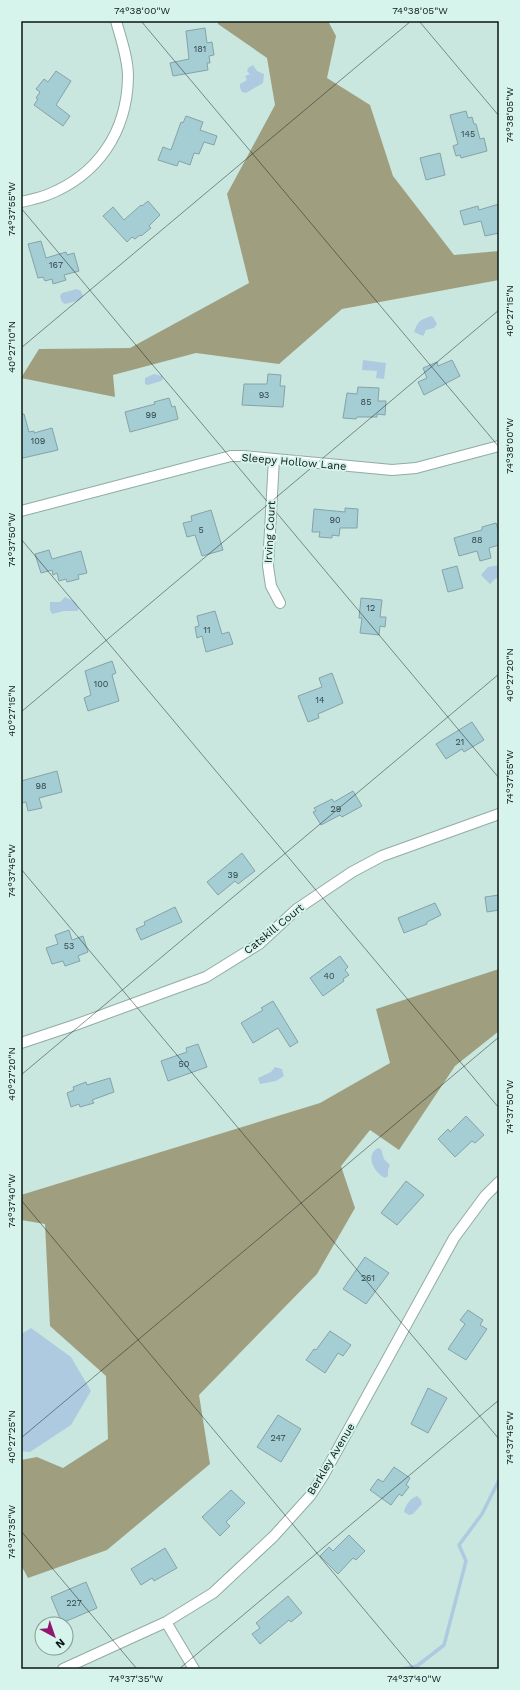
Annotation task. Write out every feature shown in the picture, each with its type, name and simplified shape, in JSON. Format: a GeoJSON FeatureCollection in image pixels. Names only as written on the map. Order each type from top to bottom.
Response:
{"type":"FeatureCollection","features":[{"type":"Feature","properties":{"kind":"street"},"geometry":{"type":"LineString","coordinates":[[21,202],[47,195],[81,178],[91,169],[107,148],[119,127],[126,101],[128,77],[126,57],[116,21]]}},
{"type":"Feature","properties":{"kind":"street","name":"Sleepy Hollow Lane"},"geometry":{"type":"LineString","coordinates":[[21,511],[231,456],[392,470],[416,468],[499,446]]}},
{"type":"Feature","properties":{"kind":"street","name":"Irving Court"},"geometry":{"type":"LineString","coordinates":[[274,459],[268,566],[271,586],[280,603]]}},
{"type":"Feature","properties":{"kind":"street","name":"Catskill Court"},"geometry":{"type":"LineString","coordinates":[[21,1043],[75,1026],[206,977],[259,944],[297,909],[352,872],[382,856],[499,814]]}},
{"type":"Feature","properties":{"kind":"street","name":"Berkley Avenue"},"geometry":{"type":"LineString","coordinates":[[63,1669],[166,1622],[213,1593],[274,1536],[310,1496],[323,1476],[454,1238],[485,1196],[499,1182]]}},
{"type":"Feature","properties":{"kind":"street"},"geometry":{"type":"LineString","coordinates":[[166,1622],[194,1669]]}},
{"type":"Feature","properties":{"kind":"green space"},"geometry":{"type":"Polygon","coordinates":[[[218,21],[328,21],[336,36],[327,78],[370,105],[393,176],[454,255],[499,251],[499,280],[342,309],[279,364],[196,353],[113,375],[115,397],[21,378],[39,349],[130,348],[249,283],[227,194],[275,105],[267,58],[218,24],[218,21]]]}},
{"type":"Feature","properties":{"kind":"green space"},"geometry":{"type":"Polygon","coordinates":[[[499,969],[499,1031],[455,1066],[399,1150],[370,1130],[341,1166],[355,1208],[317,1274],[199,1395],[210,1464],[107,1550],[28,1578],[21,1565],[21,1460],[37,1457],[63,1468],[108,1439],[106,1376],[50,1326],[45,1224],[21,1220],[21,1195],[320,1103],[390,1063],[376,1009],[499,969]]]}},
{"type":"Feature","properties":{"kind":"water"},"geometry":{"type":"Polygon","coordinates":[[[253,65],[257,71],[264,74],[263,83],[246,93],[242,92],[240,84],[247,80],[245,76],[250,74],[247,71],[248,68],[253,65]]]}},
{"type":"Feature","properties":{"kind":"water"},"geometry":{"type":"Polygon","coordinates":[[[77,289],[81,291],[83,296],[80,300],[65,304],[62,302],[60,296],[62,293],[77,289]]]}},
{"type":"Feature","properties":{"kind":"water"},"geometry":{"type":"Polygon","coordinates":[[[431,316],[437,324],[434,328],[426,330],[423,336],[414,332],[420,321],[431,316]]]}},
{"type":"Feature","properties":{"kind":"water"},"geometry":{"type":"Polygon","coordinates":[[[363,360],[386,363],[384,379],[376,378],[377,371],[362,370],[363,360]]]}},
{"type":"Feature","properties":{"kind":"water"},"geometry":{"type":"Polygon","coordinates":[[[154,374],[162,376],[163,379],[148,385],[145,384],[145,378],[154,374]]]}},
{"type":"Feature","properties":{"kind":"water"},"geometry":{"type":"Polygon","coordinates":[[[499,565],[499,578],[495,579],[490,584],[481,575],[488,567],[499,565]]]}},
{"type":"Feature","properties":{"kind":"water"},"geometry":{"type":"Polygon","coordinates":[[[65,597],[75,602],[79,609],[77,611],[64,611],[52,614],[50,610],[50,602],[60,602],[65,597]]]}},
{"type":"Feature","properties":{"kind":"water"},"geometry":{"type":"Polygon","coordinates":[[[275,1067],[282,1069],[284,1076],[276,1081],[260,1084],[258,1078],[271,1072],[275,1067]]]}},
{"type":"Feature","properties":{"kind":"water"},"geometry":{"type":"Polygon","coordinates":[[[378,1148],[381,1149],[384,1159],[390,1165],[388,1176],[385,1178],[381,1176],[372,1164],[371,1160],[374,1151],[378,1148]]]}},
{"type":"Feature","properties":{"kind":"water"},"geometry":{"type":"Polygon","coordinates":[[[31,1328],[71,1357],[91,1391],[71,1425],[30,1452],[21,1451],[21,1334],[31,1328]]]}},
{"type":"Feature","properties":{"kind":"water"},"geometry":{"type":"Polygon","coordinates":[[[417,1496],[421,1500],[422,1504],[413,1514],[409,1515],[404,1512],[409,1502],[417,1496]]]}},
{"type":"Feature","properties":{"kind":"building"},"geometry":{"type":"Polygon","coordinates":[[[205,28],[207,43],[212,42],[214,55],[209,56],[210,63],[207,63],[208,70],[173,76],[170,63],[189,59],[186,31],[205,28]]]}},
{"type":"Feature","properties":{"kind":"building"},"geometry":{"type":"Polygon","coordinates":[[[56,71],[71,81],[56,105],[70,116],[63,126],[34,105],[40,92],[36,89],[44,79],[48,82],[56,71]]]}},
{"type":"Feature","properties":{"kind":"building"},"geometry":{"type":"Polygon","coordinates":[[[466,111],[468,118],[472,117],[474,124],[476,124],[480,139],[484,138],[487,151],[461,158],[460,155],[456,156],[453,146],[458,144],[450,115],[466,111]]]}},
{"type":"Feature","properties":{"kind":"building"},"geometry":{"type":"Polygon","coordinates":[[[186,116],[203,122],[200,130],[217,136],[214,145],[204,142],[199,154],[194,153],[190,165],[179,161],[177,166],[158,160],[163,147],[171,150],[181,122],[183,123],[186,116]]]}},
{"type":"Feature","properties":{"kind":"building"},"geometry":{"type":"Polygon","coordinates":[[[440,153],[445,175],[426,180],[420,158],[440,153]]]}},
{"type":"Feature","properties":{"kind":"building"},"geometry":{"type":"Polygon","coordinates":[[[148,201],[160,215],[149,226],[151,228],[141,236],[140,235],[135,239],[132,237],[127,242],[103,216],[113,207],[124,220],[141,205],[142,206],[148,201]]]}},
{"type":"Feature","properties":{"kind":"building"},"geometry":{"type":"Polygon","coordinates":[[[499,204],[499,233],[485,236],[481,221],[464,225],[460,211],[478,206],[479,210],[499,204]]]}},
{"type":"Feature","properties":{"kind":"building"},"geometry":{"type":"Polygon","coordinates":[[[41,241],[46,258],[66,252],[67,255],[74,253],[79,271],[64,275],[66,280],[53,284],[52,279],[45,281],[43,277],[38,278],[28,244],[41,241]]]}},
{"type":"Feature","properties":{"kind":"building"},"geometry":{"type":"Polygon","coordinates":[[[452,360],[460,376],[424,395],[418,382],[427,378],[423,368],[437,362],[438,366],[452,360]]]}},
{"type":"Feature","properties":{"kind":"building"},"geometry":{"type":"Polygon","coordinates":[[[268,374],[281,375],[280,386],[285,386],[283,407],[242,405],[244,384],[267,384],[268,374]]]}},
{"type":"Feature","properties":{"kind":"building"},"geometry":{"type":"Polygon","coordinates":[[[358,387],[379,388],[378,401],[386,401],[385,415],[377,414],[377,417],[357,417],[356,419],[343,418],[347,393],[357,394],[358,387]]]}},
{"type":"Feature","properties":{"kind":"building"},"geometry":{"type":"Polygon","coordinates":[[[169,398],[172,407],[175,406],[178,419],[130,432],[125,412],[155,404],[154,402],[169,398]]]}},
{"type":"Feature","properties":{"kind":"building"},"geometry":{"type":"Polygon","coordinates":[[[21,414],[24,414],[29,432],[34,431],[34,433],[52,428],[58,450],[23,458],[21,457],[21,414]]]}},
{"type":"Feature","properties":{"kind":"building"},"geometry":{"type":"Polygon","coordinates":[[[345,508],[358,509],[357,528],[340,528],[339,536],[332,535],[332,538],[319,537],[320,532],[312,532],[314,509],[345,512],[345,508]]]}},
{"type":"Feature","properties":{"kind":"building"},"geometry":{"type":"Polygon","coordinates":[[[211,510],[223,550],[202,556],[195,535],[187,537],[183,523],[192,521],[191,516],[211,510]]]}},
{"type":"Feature","properties":{"kind":"building"},"geometry":{"type":"Polygon","coordinates":[[[496,523],[499,533],[499,545],[489,548],[491,558],[480,561],[477,551],[459,556],[454,538],[482,530],[482,527],[496,523]]]}},
{"type":"Feature","properties":{"kind":"building"},"geometry":{"type":"Polygon","coordinates":[[[49,550],[52,559],[81,551],[87,573],[78,575],[79,579],[67,582],[66,579],[59,581],[57,573],[53,575],[52,570],[41,573],[35,554],[49,550]]]}},
{"type":"Feature","properties":{"kind":"building"},"geometry":{"type":"Polygon","coordinates":[[[457,566],[463,588],[448,592],[442,570],[457,566]]]}},
{"type":"Feature","properties":{"kind":"building"},"geometry":{"type":"Polygon","coordinates":[[[361,598],[382,600],[380,617],[386,617],[385,627],[380,626],[379,635],[360,633],[362,618],[359,618],[361,598]]]}},
{"type":"Feature","properties":{"kind":"building"},"geometry":{"type":"Polygon","coordinates":[[[215,611],[222,634],[229,632],[233,644],[206,652],[202,636],[197,638],[195,627],[199,626],[197,616],[215,611]]]}},
{"type":"Feature","properties":{"kind":"building"},"geometry":{"type":"Polygon","coordinates":[[[112,661],[116,673],[112,675],[119,701],[88,711],[84,698],[91,695],[85,671],[112,661]]]}},
{"type":"Feature","properties":{"kind":"building"},"geometry":{"type":"Polygon","coordinates":[[[332,673],[343,703],[318,714],[319,718],[308,722],[298,696],[322,687],[319,678],[332,673]]]}},
{"type":"Feature","properties":{"kind":"building"},"geometry":{"type":"Polygon","coordinates":[[[472,722],[484,740],[464,752],[462,749],[446,759],[436,744],[472,722]]]}},
{"type":"Feature","properties":{"kind":"building"},"geometry":{"type":"Polygon","coordinates":[[[57,771],[62,792],[39,798],[42,808],[28,811],[26,802],[21,803],[21,781],[57,771]]]}},
{"type":"Feature","properties":{"kind":"building"},"geometry":{"type":"Polygon","coordinates":[[[353,791],[362,806],[342,817],[340,815],[321,825],[313,812],[316,811],[314,808],[332,799],[334,802],[353,791]]]}},
{"type":"Feature","properties":{"kind":"building"},"geometry":{"type":"Polygon","coordinates":[[[242,853],[255,871],[238,884],[235,881],[218,895],[207,882],[242,853]]]}},
{"type":"Feature","properties":{"kind":"building"},"geometry":{"type":"Polygon","coordinates":[[[499,895],[499,910],[487,912],[485,897],[499,895]]]}},
{"type":"Feature","properties":{"kind":"building"},"geometry":{"type":"Polygon","coordinates":[[[435,903],[441,915],[427,922],[427,924],[404,933],[398,918],[435,903]]]}},
{"type":"Feature","properties":{"kind":"building"},"geometry":{"type":"Polygon","coordinates":[[[175,907],[182,922],[141,940],[136,929],[145,925],[144,922],[175,907]]]}},
{"type":"Feature","properties":{"kind":"building"},"geometry":{"type":"Polygon","coordinates":[[[69,930],[72,940],[83,936],[88,952],[78,956],[80,961],[65,966],[63,961],[52,964],[46,948],[58,944],[55,935],[69,930]]]}},
{"type":"Feature","properties":{"kind":"building"},"geometry":{"type":"Polygon","coordinates":[[[340,956],[348,967],[345,970],[349,975],[343,979],[344,981],[323,996],[310,978],[340,956]]]}},
{"type":"Feature","properties":{"kind":"building"},"geometry":{"type":"Polygon","coordinates":[[[273,1001],[298,1042],[290,1047],[278,1028],[253,1043],[241,1023],[263,1010],[261,1008],[273,1001]]]}},
{"type":"Feature","properties":{"kind":"building"},"geometry":{"type":"Polygon","coordinates":[[[198,1044],[207,1067],[168,1081],[161,1061],[187,1052],[186,1048],[198,1044]]]}},
{"type":"Feature","properties":{"kind":"building"},"geometry":{"type":"Polygon","coordinates":[[[110,1078],[114,1092],[92,1100],[94,1103],[80,1107],[79,1104],[71,1107],[67,1093],[74,1090],[73,1087],[86,1082],[87,1085],[110,1078]]]}},
{"type":"Feature","properties":{"kind":"building"},"geometry":{"type":"Polygon","coordinates":[[[466,1116],[484,1135],[475,1143],[472,1141],[455,1157],[438,1139],[448,1129],[450,1132],[466,1116]]]}},
{"type":"Feature","properties":{"kind":"building"},"geometry":{"type":"Polygon","coordinates":[[[406,1181],[424,1195],[397,1225],[381,1213],[406,1181]]]}},
{"type":"Feature","properties":{"kind":"building"},"geometry":{"type":"Polygon","coordinates":[[[365,1257],[389,1273],[366,1304],[343,1289],[365,1257]]]}},
{"type":"Feature","properties":{"kind":"building"},"geometry":{"type":"Polygon","coordinates":[[[468,1310],[483,1320],[480,1325],[487,1329],[466,1360],[448,1349],[465,1324],[460,1320],[468,1310]]]}},
{"type":"Feature","properties":{"kind":"building"},"geometry":{"type":"Polygon","coordinates":[[[330,1331],[351,1345],[343,1356],[338,1353],[325,1373],[306,1360],[314,1349],[316,1350],[330,1331]]]}},
{"type":"Feature","properties":{"kind":"building"},"geometry":{"type":"Polygon","coordinates":[[[428,1388],[447,1398],[428,1433],[411,1424],[428,1388]]]}},
{"type":"Feature","properties":{"kind":"building"},"geometry":{"type":"Polygon","coordinates":[[[278,1415],[301,1429],[281,1462],[257,1447],[278,1415]]]}},
{"type":"Feature","properties":{"kind":"building"},"geometry":{"type":"Polygon","coordinates":[[[394,1467],[410,1478],[406,1485],[409,1487],[402,1496],[399,1494],[391,1505],[370,1490],[378,1479],[383,1482],[394,1467]]]}},
{"type":"Feature","properties":{"kind":"building"},"geometry":{"type":"Polygon","coordinates":[[[231,1490],[245,1503],[226,1522],[230,1526],[220,1536],[202,1517],[231,1490]]]}},
{"type":"Feature","properties":{"kind":"building"},"geometry":{"type":"Polygon","coordinates":[[[349,1535],[365,1551],[356,1560],[353,1558],[338,1574],[320,1556],[329,1547],[333,1551],[349,1535]]]}},
{"type":"Feature","properties":{"kind":"building"},"geometry":{"type":"Polygon","coordinates":[[[165,1548],[177,1568],[154,1581],[152,1578],[141,1585],[131,1569],[165,1548]]]}},
{"type":"Feature","properties":{"kind":"building"},"geometry":{"type":"Polygon","coordinates":[[[86,1582],[97,1608],[74,1618],[74,1616],[59,1616],[51,1597],[86,1582]]]}},
{"type":"Feature","properties":{"kind":"building"},"geometry":{"type":"Polygon","coordinates":[[[288,1596],[302,1613],[291,1622],[289,1620],[260,1644],[252,1634],[260,1628],[256,1623],[288,1596]]]}},
{"type":"Feature","properties":{"kind":"waterway"},"geometry":{"type":"LineString","coordinates":[[417,1669],[417,1666],[444,1645],[466,1561],[459,1545],[482,1514],[499,1480]]}},
{"type":"Feature","properties":{"kind":"waterway"},"geometry":{"type":"LineString","coordinates":[[403,1669],[417,1666]]}}]}
